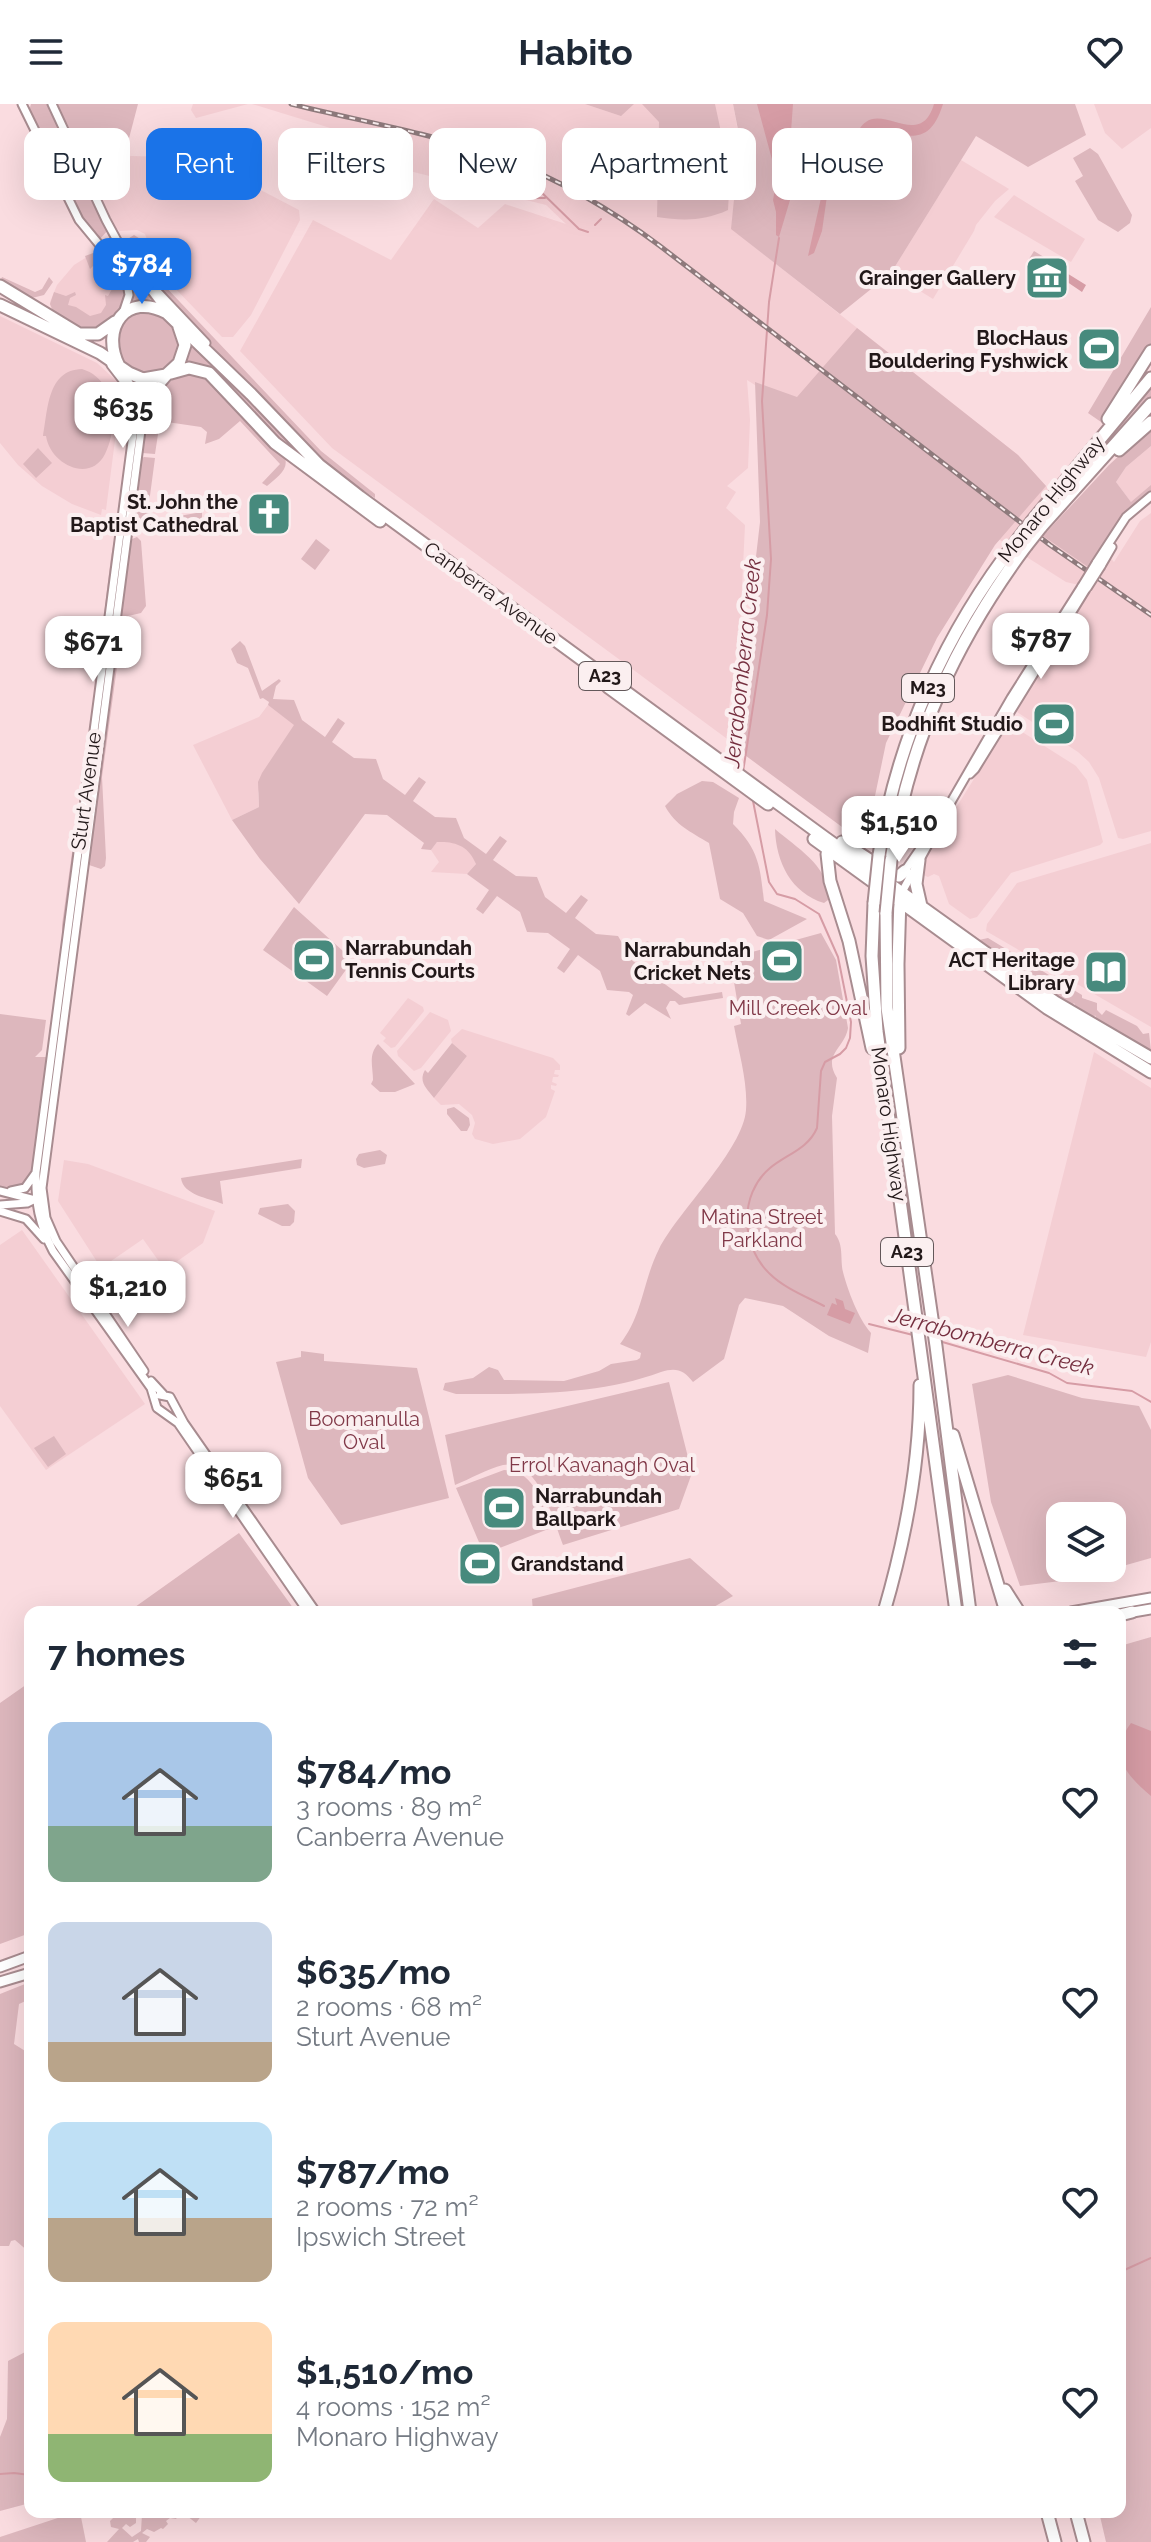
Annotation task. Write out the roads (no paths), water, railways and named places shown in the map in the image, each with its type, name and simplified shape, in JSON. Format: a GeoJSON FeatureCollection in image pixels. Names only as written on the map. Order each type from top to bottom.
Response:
{"type":"FeatureCollection","features":[{"type":"Feature","properties":{"kind":"highway"},"geometry":{"type":"LineString","coordinates":[[0,286],[72,331],[86,336],[101,333],[128,311],[141,306],[155,307],[171,316],[182,332],[185,345],[181,360],[170,373]]}},
{"type":"Feature","properties":{"kind":"highway"},"geometry":{"type":"LineString","coordinates":[[0,305],[32,314],[42,310]]}},
{"type":"Feature","properties":{"kind":"highway"},"geometry":{"type":"LineString","coordinates":[[15,310],[100,353],[143,379],[192,368],[209,373],[288,447],[297,461],[319,465]]}},
{"type":"Feature","properties":{"kind":"highway"},"geometry":{"type":"LineString","coordinates":[[42,310],[46,321],[71,340]]}},
{"type":"Feature","properties":{"kind":"highway","name":"Canberra Avenue"},"geometry":{"type":"LineString","coordinates":[[171,316],[319,465],[735,775]]}},
{"type":"Feature","properties":{"kind":"highway"},"geometry":{"type":"LineString","coordinates":[[119,318],[111,341],[121,367]]}},
{"type":"Feature","properties":{"kind":"highway"},"geometry":{"type":"LineString","coordinates":[[1076,466],[1151,351]]}},
{"type":"Feature","properties":{"kind":"highway","name":"Monaro Highway"},"geometry":{"type":"LineString","coordinates":[[1037,524],[1076,466],[1151,378]]}},
{"type":"Feature","properties":{"kind":"highway","name":"Monaro Highway"},"geometry":{"type":"LineString","coordinates":[[955,1606],[886,1111],[872,976],[879,855],[890,798],[919,708],[970,607],[1037,524],[1151,404]]}},
{"type":"Feature","properties":{"kind":"highway"},"geometry":{"type":"LineString","coordinates":[[1037,524],[1052,520],[1105,464],[1151,422]]}},
{"type":"Feature","properties":{"kind":"highway"},"geometry":{"type":"LineString","coordinates":[[286,431],[288,447]]}},
{"type":"Feature","properties":{"kind":"highway","name":"Canberra Avenue"},"geometry":{"type":"LineString","coordinates":[[297,461],[812,828],[842,859]]}},
{"type":"Feature","properties":{"kind":"highway","name":"Monaro Highway"},"geometry":{"type":"LineString","coordinates":[[969,1606],[885,986],[886,913],[900,810],[928,716],[965,638],[1022,542]]}},
{"type":"Feature","properties":{"kind":"highway","name":"Canberra Avenue"},"geometry":{"type":"LineString","coordinates":[[764,796],[824,849],[921,907],[1055,1002],[1151,1058]]}},
{"type":"Feature","properties":{"kind":"highway"},"geometry":{"type":"LineString","coordinates":[[812,828],[862,854],[894,876],[905,871]]}},
{"type":"Feature","properties":{"kind":"highway","name":"A23"},"geometry":{"type":"LineString","coordinates":[[824,849],[849,941],[886,1111]]}},
{"type":"Feature","properties":{"kind":"highway"},"geometry":{"type":"LineString","coordinates":[[842,859],[862,854]]}},
{"type":"Feature","properties":{"kind":"highway"},"geometry":{"type":"LineString","coordinates":[[833,891],[842,859]]}},
{"type":"Feature","properties":{"kind":"highway"},"geometry":{"type":"LineString","coordinates":[[842,859],[898,895]]}},
{"type":"Feature","properties":{"kind":"highway"},"geometry":{"type":"LineString","coordinates":[[919,860],[916,884],[921,907]]}},
{"type":"Feature","properties":{"kind":"highway","name":"Canberra Avenue"},"geometry":{"type":"LineString","coordinates":[[898,895],[968,951],[1061,1017],[1151,1072]]}},
{"type":"Feature","properties":{"kind":"highway","name":"A23"},"geometry":{"type":"LineString","coordinates":[[898,895],[900,1067],[909,1133],[907,1144]]}},
{"type":"Feature","properties":{"kind":"highway"},"geometry":{"type":"LineString","coordinates":[[898,932],[907,922],[915,922],[947,943],[968,951]]}},
{"type":"Feature","properties":{"kind":"highway"},"geometry":{"type":"LineString","coordinates":[[1055,1002],[1062,1012],[1061,1017]]}},
{"type":"Feature","properties":{"kind":"highway"},"geometry":{"type":"LineString","coordinates":[[1061,1017],[1077,1015]]}},
{"type":"Feature","properties":{"kind":"highway"},"geometry":{"type":"LineString","coordinates":[[886,1606],[913,1488],[919,1438],[917,1334]]}},
{"type":"Feature","properties":{"kind":"highway"},"geometry":{"type":"LineString","coordinates":[[940,1376],[953,1437],[1004,1606]]}},
{"type":"Feature","properties":{"kind":"highway"},"geometry":{"type":"LineString","coordinates":[[877,1606],[887,1588],[903,1538]]}},
{"type":"Feature","properties":{"kind":"highway"},"geometry":{"type":"LineString","coordinates":[[990,1561],[1015,1606]]}},
{"type":"Feature","properties":{"kind":"highway"},"geometry":{"type":"LineString","coordinates":[[1049,2518],[1055,2542]]}},
{"type":"Feature","properties":{"kind":"highway"},"geometry":{"type":"LineString","coordinates":[[1078,2518],[1084,2542]]}},
{"type":"Feature","properties":{"kind":"main road"},"geometry":{"type":"LineString","coordinates":[[22,104],[33,128]]}},
{"type":"Feature","properties":{"kind":"main road"},"geometry":{"type":"LineString","coordinates":[[52,104],[63,128]]}},
{"type":"Feature","properties":{"kind":"main road"},"geometry":{"type":"LineString","coordinates":[[69,200],[79,220],[128,280],[129,299],[119,318]]}},
{"type":"Feature","properties":{"kind":"main road"},"geometry":{"type":"LineString","coordinates":[[97,200],[114,235],[171,316]]}},
{"type":"Feature","properties":{"kind":"main road"},"geometry":{"type":"LineString","coordinates":[[98,244],[114,235]]}},
{"type":"Feature","properties":{"kind":"main road"},"geometry":{"type":"LineString","coordinates":[[141,275],[251,394]]}},
{"type":"Feature","properties":{"kind":"main road"},"geometry":{"type":"LineString","coordinates":[[71,340],[117,372],[130,391],[136,416]]}},
{"type":"Feature","properties":{"kind":"main road","name":"Sturt Avenue"},"geometry":{"type":"LineString","coordinates":[[42,1211],[35,1199],[36,1172],[136,416],[135,393],[121,367]]}},
{"type":"Feature","properties":{"kind":"main road","name":"Sturt Avenue"},"geometry":{"type":"LineString","coordinates":[[42,1211],[46,1146],[143,415],[153,392],[170,373]]}},
{"type":"Feature","properties":{"kind":"main road"},"geometry":{"type":"LineString","coordinates":[[1098,564],[1129,521],[1151,498]]}},
{"type":"Feature","properties":{"kind":"main road"},"geometry":{"type":"LineString","coordinates":[[898,895],[905,871],[975,769],[1098,564],[1132,511],[1151,498]]}},
{"type":"Feature","properties":{"kind":"main road"},"geometry":{"type":"LineString","coordinates":[[1132,511],[1142,507]]}},
{"type":"Feature","properties":{"kind":"main road"},"geometry":{"type":"LineString","coordinates":[[898,895],[944,814]]}},
{"type":"Feature","properties":{"kind":"main road"},"geometry":{"type":"LineString","coordinates":[[0,1207],[30,1203],[35,1199],[39,1192],[46,1146]]}},
{"type":"Feature","properties":{"kind":"main road"},"geometry":{"type":"LineString","coordinates":[[1,1191],[24,1188],[36,1172]]}},
{"type":"Feature","properties":{"kind":"main road"},"geometry":{"type":"LineString","coordinates":[[1,1191],[35,1199],[85,1289],[151,1388],[160,1397],[170,1397],[218,1478],[304,1606]]}},
{"type":"Feature","properties":{"kind":"main road"},"geometry":{"type":"LineString","coordinates":[[0,1207],[5,1198],[1,1191]]}},
{"type":"Feature","properties":{"kind":"main road"},"geometry":{"type":"LineString","coordinates":[[0,1207],[26,1219],[85,1289]]}},
{"type":"Feature","properties":{"kind":"main road"},"geometry":{"type":"LineString","coordinates":[[42,1211],[53,1250]]}},
{"type":"Feature","properties":{"kind":"main road"},"geometry":{"type":"LineString","coordinates":[[160,1397],[157,1408],[178,1423],[312,1606]]}},
{"type":"Feature","properties":{"kind":"main road"},"geometry":{"type":"LineString","coordinates":[[164,1411],[172,1403]]}},
{"type":"Feature","properties":{"kind":"main road"},"geometry":{"type":"LineString","coordinates":[[1105,1606],[1151,1598]]}},
{"type":"Feature","properties":{"kind":"main road"},"geometry":{"type":"LineString","coordinates":[[1126,1614],[1151,1609]]}},
{"type":"Feature","properties":{"kind":"main road"},"geometry":{"type":"LineString","coordinates":[[0,1967],[24,1958]]}},
{"type":"Feature","properties":{"kind":"main road"},"geometry":{"type":"LineString","coordinates":[[0,1982],[24,1975]]}},
{"type":"Feature","properties":{"kind":"waterway"},"geometry":{"type":"LineString","coordinates":[[546,197],[579,229],[588,232]]}},
{"type":"Feature","properties":{"kind":"waterway"},"geometry":{"type":"LineString","coordinates":[[595,225],[601,219]]}},
{"type":"Feature","properties":{"kind":"waterway","name":"Jerrabomberra Creek"},"geometry":{"type":"LineString","coordinates":[[743,772],[767,615],[771,559],[762,401],[769,302],[779,238]]}},
{"type":"Feature","properties":{"kind":"waterway","name":"Jerrabomberra Creek"},"geometry":{"type":"LineString","coordinates":[[753,801],[769,882],[777,894],[795,899],[819,914],[838,957],[851,1022],[846,1048],[825,1062],[821,1071],[817,1128],[803,1146],[770,1168],[760,1179],[748,1206],[749,1236],[760,1263],[782,1284],[824,1306]]}},
{"type":"Feature","properties":{"kind":"waterway","name":"Jerrabomberra Creek"},"geometry":{"type":"LineString","coordinates":[[869,1324],[913,1335]]}},
{"type":"Feature","properties":{"kind":"waterway","name":"Jerrabomberra Creek"},"geometry":{"type":"LineString","coordinates":[[939,1341],[1049,1373],[1067,1383],[1132,1391],[1151,1402]]}},
{"type":"Feature","properties":{"kind":"waterway"},"geometry":{"type":"LineString","coordinates":[[1126,2269],[1151,2258]]}},
{"type":"Feature","properties":{"kind":"waterway"},"geometry":{"type":"LineString","coordinates":[[0,2474],[24,2474]]}},
{"type":"Feature","properties":{"kind":"railway"},"geometry":{"type":"LineString","coordinates":[[291,104],[415,132],[488,153],[556,181],[599,205],[660,246],[1050,545],[1151,615]]}},
{"type":"Feature","properties":{"kind":"place","name":"Grainger Gallery"},"geometry":{"type":"Point","coordinates":[1047,278]}},
{"type":"Feature","properties":{"kind":"place","name":"BlocHaus Bouldering Fyshwick"},"geometry":{"type":"Point","coordinates":[1099,349]}},
{"type":"Feature","properties":{"kind":"place","name":"St. John the Baptist Cathedral"},"geometry":{"type":"Point","coordinates":[269,514]}},
{"type":"Feature","properties":{"kind":"place","name":"Bodhifit Studio"},"geometry":{"type":"Point","coordinates":[1054,724]}},
{"type":"Feature","properties":{"kind":"place","name":"Narrabundah Tennis Courts"},"geometry":{"type":"Point","coordinates":[314,960]}},
{"type":"Feature","properties":{"kind":"place","name":"Narrabundah Cricket Nets"},"geometry":{"type":"Point","coordinates":[782,961]}},
{"type":"Feature","properties":{"kind":"place","name":"ACT Heritage Library"},"geometry":{"type":"Point","coordinates":[1106,972]}},
{"type":"Feature","properties":{"kind":"place","name":"Narrabundah Ballpark"},"geometry":{"type":"Point","coordinates":[504,1508]}},
{"type":"Feature","properties":{"kind":"place","name":"Grandstand"},"geometry":{"type":"Point","coordinates":[480,1564]}},
{"type":"Feature","properties":{"kind":"park label","name":"Mill Creek Oval"},"geometry":{"type":"Point","coordinates":[798,1008]}},
{"type":"Feature","properties":{"kind":"park label","name":"Matina Street Parkland"},"geometry":{"type":"Point","coordinates":[762,1228]}},
{"type":"Feature","properties":{"kind":"park label","name":"Boomanulla Oval"},"geometry":{"type":"Point","coordinates":[364,1430]}},
{"type":"Feature","properties":{"kind":"park label","name":"Errol Kavanagh Oval"},"geometry":{"type":"Point","coordinates":[602,1465]}}]}
